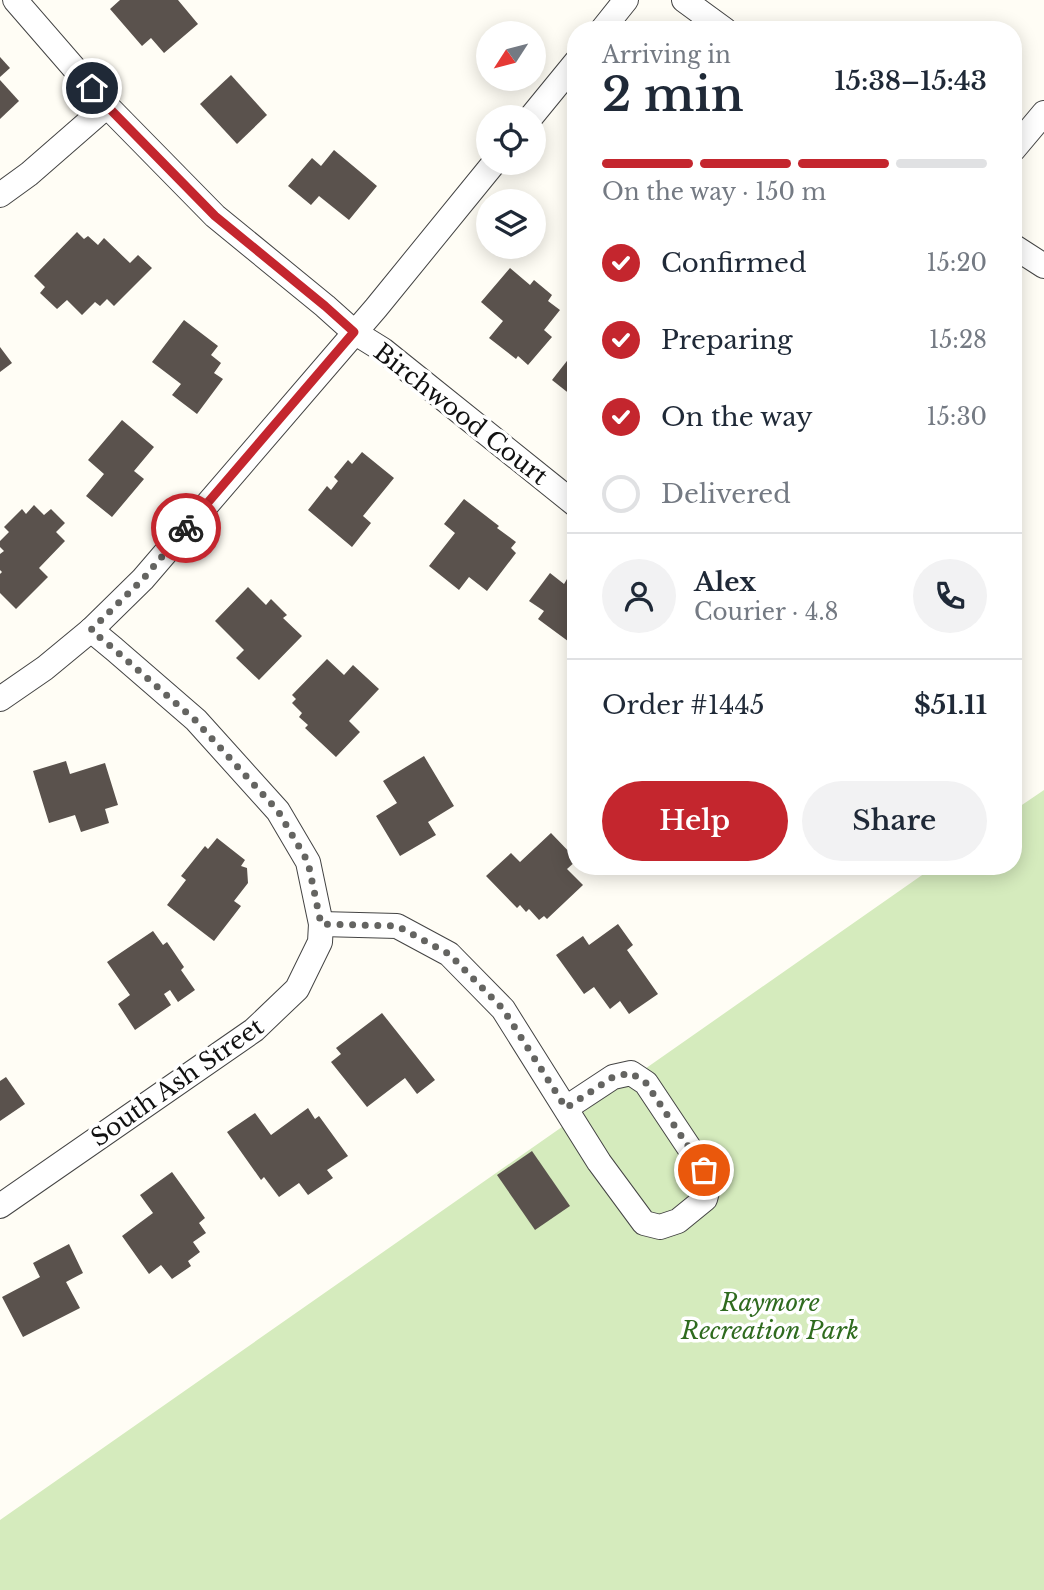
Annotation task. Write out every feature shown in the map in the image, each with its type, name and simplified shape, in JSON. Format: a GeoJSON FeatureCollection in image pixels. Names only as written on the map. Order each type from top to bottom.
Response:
{"type":"FeatureCollection","features":[{"type":"Feature","properties":{"kind":"street","name":"Birchwood Court"},"geometry":{"type":"LineString","coordinates":[[15,0],[107,106],[215,216],[354,332],[383,350],[567,498]]}},
{"type":"Feature","properties":{"kind":"street"},"geometry":{"type":"LineString","coordinates":[[609,21],[626,0]]}},
{"type":"Feature","properties":{"kind":"street"},"geometry":{"type":"LineString","coordinates":[[684,0],[713,21]]}},
{"type":"Feature","properties":{"kind":"street"},"geometry":{"type":"LineString","coordinates":[[541,105],[567,73]]}},
{"type":"Feature","properties":{"kind":"street"},"geometry":{"type":"LineString","coordinates":[[0,195],[29,174],[107,106]]}},
{"type":"Feature","properties":{"kind":"street"},"geometry":{"type":"LineString","coordinates":[[1022,139],[1044,113]]}},
{"type":"Feature","properties":{"kind":"street"},"geometry":{"type":"LineString","coordinates":[[0,699],[45,668],[91,630],[143,579],[376,308],[484,175]]}},
{"type":"Feature","properties":{"kind":"street"},"geometry":{"type":"LineString","coordinates":[[1022,252],[1044,266]]}},
{"type":"Feature","properties":{"kind":"street","name":"South Ash Street"},"geometry":{"type":"LineString","coordinates":[[0,1206],[254,1030],[296,989],[320,942],[321,924],[308,862],[278,811],[195,720],[91,630]]}},
{"type":"Feature","properties":{"kind":"street"},"geometry":{"type":"LineString","coordinates":[[321,924],[397,926],[449,954],[503,1009],[599,1162],[644,1223],[660,1227],[678,1221],[705,1199],[708,1188],[704,1170],[646,1083],[631,1073],[613,1077],[566,1108]]}},
{"type":"Feature","properties":{"kind":"green space","name":"Raymore Recreation Park"},"geometry":{"type":"Polygon","coordinates":[[[1044,790],[1044,1590],[0,1590],[0,1520],[922,875],[1022,875],[1022,805],[1044,790]]]}},
{"type":"Feature","properties":{"kind":"building"},"geometry":{"type":"Polygon","coordinates":[[[120,0],[178,0],[198,24],[164,53],[151,38],[142,46],[110,9],[120,0]]]}},
{"type":"Feature","properties":{"kind":"building"},"geometry":{"type":"Polygon","coordinates":[[[0,57],[10,68],[0,77],[0,57]]]}},
{"type":"Feature","properties":{"kind":"building"},"geometry":{"type":"Polygon","coordinates":[[[231,75],[267,115],[237,144],[200,104],[231,75]]]}},
{"type":"Feature","properties":{"kind":"building"},"geometry":{"type":"Polygon","coordinates":[[[0,80],[19,101],[0,119],[0,80]]]}},
{"type":"Feature","properties":{"kind":"building"},"geometry":{"type":"Polygon","coordinates":[[[334,150],[377,186],[349,220],[319,196],[311,205],[288,186],[312,158],[321,166],[334,150]]]}},
{"type":"Feature","properties":{"kind":"building"},"geometry":{"type":"Polygon","coordinates":[[[77,232],[84,239],[88,236],[98,245],[104,238],[130,263],[138,255],[152,268],[114,306],[107,299],[100,306],[95,302],[82,315],[67,300],[57,309],[40,293],[45,287],[34,276],[77,232]]]}},
{"type":"Feature","properties":{"kind":"building"},"geometry":{"type":"Polygon","coordinates":[[[510,268],[530,285],[534,280],[552,295],[548,301],[560,310],[544,330],[552,337],[528,365],[489,338],[503,321],[481,302],[510,268]]]}},
{"type":"Feature","properties":{"kind":"building"},"geometry":{"type":"Polygon","coordinates":[[[184,320],[218,346],[211,355],[221,363],[214,373],[223,379],[197,414],[172,395],[181,384],[152,362],[184,320]]]}},
{"type":"Feature","properties":{"kind":"building"},"geometry":{"type":"Polygon","coordinates":[[[0,347],[12,363],[0,372],[0,347]]]}},
{"type":"Feature","properties":{"kind":"building"},"geometry":{"type":"Polygon","coordinates":[[[567,361],[567,392],[552,380],[567,361]]]}},
{"type":"Feature","properties":{"kind":"building"},"geometry":{"type":"Polygon","coordinates":[[[122,420],[154,447],[134,471],[144,479],[112,517],[86,496],[104,474],[88,460],[122,420]]]}},
{"type":"Feature","properties":{"kind":"building"},"geometry":{"type":"Polygon","coordinates":[[[362,452],[394,478],[363,516],[371,523],[352,547],[308,510],[327,486],[331,490],[338,481],[334,477],[348,460],[352,464],[362,452]]]}},
{"type":"Feature","properties":{"kind":"building"},"geometry":{"type":"Polygon","coordinates":[[[464,499],[516,542],[511,548],[516,553],[487,591],[469,577],[459,590],[429,566],[455,533],[444,524],[464,499]]]}},
{"type":"Feature","properties":{"kind":"building"},"geometry":{"type":"Polygon","coordinates":[[[34,505],[44,515],[51,509],[65,523],[56,532],[65,541],[39,568],[48,577],[16,609],[0,593],[0,554],[4,551],[0,547],[0,541],[9,532],[4,527],[22,509],[26,514],[34,505]]]}},
{"type":"Feature","properties":{"kind":"building"},"geometry":{"type":"Polygon","coordinates":[[[550,573],[564,584],[567,579],[567,640],[538,619],[544,611],[529,601],[550,573]]]}},
{"type":"Feature","properties":{"kind":"building"},"geometry":{"type":"Polygon","coordinates":[[[248,587],[266,605],[271,599],[287,615],[283,618],[302,636],[259,680],[236,658],[244,650],[215,621],[248,587]]]}},
{"type":"Feature","properties":{"kind":"building"},"geometry":{"type":"Polygon","coordinates":[[[327,659],[344,675],[353,665],[379,689],[349,721],[360,732],[336,757],[305,728],[308,725],[299,717],[302,713],[292,703],[296,699],[292,695],[327,659]]]}},
{"type":"Feature","properties":{"kind":"building"},"geometry":{"type":"Polygon","coordinates":[[[424,756],[454,806],[428,822],[436,835],[400,856],[376,816],[397,803],[383,781],[424,756]]]}},
{"type":"Feature","properties":{"kind":"building"},"geometry":{"type":"Polygon","coordinates":[[[66,761],[70,774],[105,763],[118,805],[105,809],[109,823],[81,832],[75,815],[49,823],[33,771],[66,761]]]}},
{"type":"Feature","properties":{"kind":"building"},"geometry":{"type":"Polygon","coordinates":[[[551,833],[567,850],[567,875],[573,875],[583,885],[547,919],[544,916],[539,920],[529,909],[526,912],[520,905],[517,908],[486,876],[511,853],[520,862],[551,833]]]}},
{"type":"Feature","properties":{"kind":"building"},"geometry":{"type":"Polygon","coordinates":[[[217,838],[245,860],[241,866],[247,868],[248,883],[234,901],[241,906],[214,941],[167,905],[186,880],[181,876],[205,846],[208,849],[217,838]]]}},
{"type":"Feature","properties":{"kind":"building"},"geometry":{"type":"Polygon","coordinates":[[[618,924],[633,945],[627,950],[658,994],[629,1014],[620,1001],[610,1009],[594,987],[584,994],[556,955],[583,936],[589,945],[618,924]]]}},
{"type":"Feature","properties":{"kind":"building"},"geometry":{"type":"Polygon","coordinates":[[[153,931],[163,945],[167,942],[195,990],[178,1002],[170,990],[164,994],[171,1005],[135,1030],[118,1004],[130,995],[107,962],[153,931]]]}},
{"type":"Feature","properties":{"kind":"building"},"geometry":{"type":"Polygon","coordinates":[[[382,1013],[435,1080],[417,1094],[405,1078],[367,1107],[331,1062],[341,1054],[336,1048],[382,1013]]]}},
{"type":"Feature","properties":{"kind":"building"},"geometry":{"type":"Polygon","coordinates":[[[6,1077],[25,1104],[0,1121],[0,1081],[6,1077]]]}},
{"type":"Feature","properties":{"kind":"building"},"geometry":{"type":"Polygon","coordinates":[[[308,1108],[315,1119],[319,1116],[348,1156],[327,1170],[333,1178],[308,1195],[299,1183],[279,1197],[264,1177],[261,1180],[227,1132],[255,1113],[271,1135],[308,1108]]]}},
{"type":"Feature","properties":{"kind":"building"},"geometry":{"type":"Polygon","coordinates":[[[532,1151],[570,1206],[535,1230],[497,1175],[532,1151]]]}},
{"type":"Feature","properties":{"kind":"building"},"geometry":{"type":"Polygon","coordinates":[[[172,1172],[205,1218],[199,1223],[206,1233],[193,1242],[200,1252],[188,1261],[191,1266],[172,1279],[161,1265],[149,1274],[122,1236],[153,1213],[140,1195],[172,1172]]]}},
{"type":"Feature","properties":{"kind":"building"},"geometry":{"type":"Polygon","coordinates":[[[69,1244],[83,1273],[66,1282],[80,1308],[23,1337],[2,1297],[40,1277],[33,1263],[69,1244]]]}},
{"type":"Feature","properties":{"kind":"way so far"},"geometry":{"type":"LineString","coordinates":[[186,528],[143,579],[91,630],[195,720],[278,811],[308,862],[321,924],[397,926],[449,954],[503,1009],[566,1108],[613,1077],[631,1073],[646,1083],[704,1170]]}},
{"type":"Feature","properties":{"kind":"route"},"geometry":{"type":"LineString","coordinates":[[92,88],[215,216],[354,332],[186,528]]}}]}
